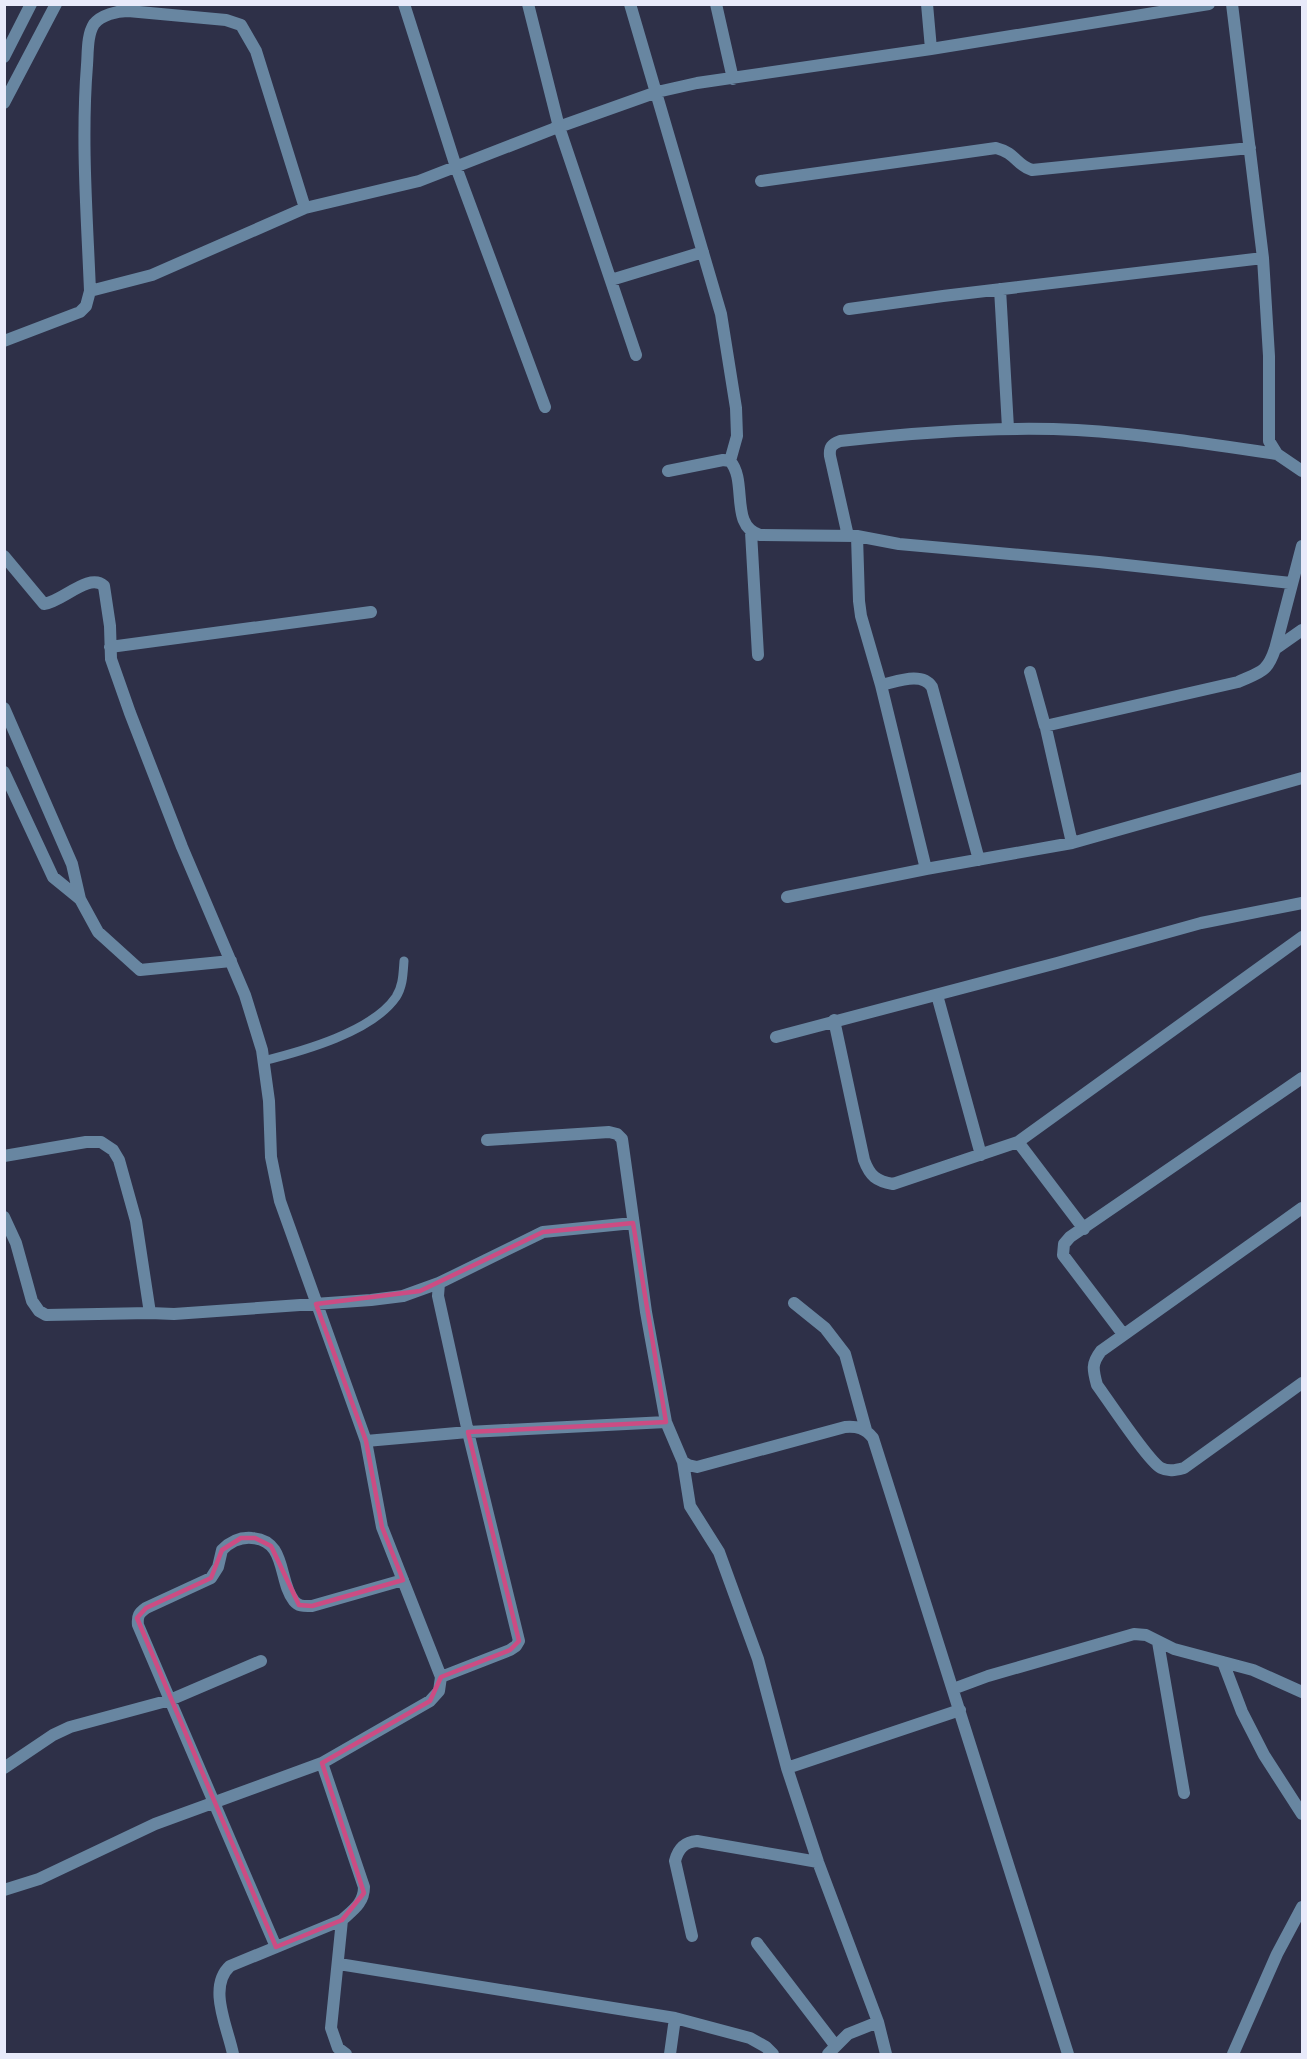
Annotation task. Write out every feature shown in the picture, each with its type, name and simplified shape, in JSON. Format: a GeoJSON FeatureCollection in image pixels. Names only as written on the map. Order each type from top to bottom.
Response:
{"type":"FeatureCollection","features":[{"type":"Feature","properties":{"kind":"street"},"geometry":{"type":"LineString","coordinates":[[4,57],[31,4]]}},
{"type":"Feature","properties":{"kind":"street"},"geometry":{"type":"LineString","coordinates":[[4,103],[56,4]]}},
{"type":"Feature","properties":{"kind":"street"},"geometry":{"type":"LineString","coordinates":[[404,4],[456,167],[545,407]]}},
{"type":"Feature","properties":{"kind":"street"},"geometry":{"type":"LineString","coordinates":[[528,4],[559,127],[636,356]]}},
{"type":"Feature","properties":{"kind":"street"},"geometry":{"type":"LineString","coordinates":[[630,4],[721,314],[736,408],[737,436],[730,461],[736,472],[742,515],[747,528],[760,535],[853,536],[899,544],[1099,562],[1291,584]]}},
{"type":"Feature","properties":{"kind":"street"},"geometry":{"type":"LineString","coordinates":[[716,4],[733,79]]}},
{"type":"Feature","properties":{"kind":"street"},"geometry":{"type":"LineString","coordinates":[[927,4],[931,49]]}},
{"type":"Feature","properties":{"kind":"street"},"geometry":{"type":"LineString","coordinates":[[90,291],[152,275],[305,208],[419,181],[657,92],[698,83],[931,49],[1209,4]]}},
{"type":"Feature","properties":{"kind":"street"},"geometry":{"type":"LineString","coordinates":[[1232,4],[1263,258],[1269,356],[1269,441],[1277,454],[1302,471]]}},
{"type":"Feature","properties":{"kind":"street"},"geometry":{"type":"LineString","coordinates":[[4,341],[80,312],[86,306],[90,291],[84,106],[89,39],[95,24],[117,8],[226,20],[241,25],[256,51],[305,208]]}},
{"type":"Feature","properties":{"kind":"street"},"geometry":{"type":"LineString","coordinates":[[761,181],[996,148],[1007,151],[1025,168],[1032,170],[1250,148]]}},
{"type":"Feature","properties":{"kind":"street"},"geometry":{"type":"LineString","coordinates":[[610,280],[703,252]]}},
{"type":"Feature","properties":{"kind":"street"},"geometry":{"type":"LineString","coordinates":[[849,309],[1263,258]]}},
{"type":"Feature","properties":{"kind":"street"},"geometry":{"type":"LineString","coordinates":[[1000,289],[1008,429]]}},
{"type":"Feature","properties":{"kind":"street"},"geometry":{"type":"LineString","coordinates":[[926,868],[859,601],[853,536],[830,456],[829,449],[833,444],[840,441],[930,431],[1076,430],[1158,437],[1277,454]]}},
{"type":"Feature","properties":{"kind":"street"},"geometry":{"type":"LineString","coordinates":[[668,471],[723,460],[730,461]]}},
{"type":"Feature","properties":{"kind":"street"},"geometry":{"type":"LineString","coordinates":[[752,532],[758,655]]}},
{"type":"Feature","properties":{"kind":"street"},"geometry":{"type":"LineString","coordinates":[[1045,724],[1045,726],[1238,682],[1261,672],[1269,666],[1275,649],[1302,546]]}},
{"type":"Feature","properties":{"kind":"street"},"geometry":{"type":"LineString","coordinates":[[4,556],[44,604],[58,600],[86,583],[95,581],[104,586],[110,626],[111,659],[182,847],[245,995],[262,1050],[269,1101],[271,1157],[280,1201],[366,1441],[382,1527],[441,1677],[439,1691],[430,1701],[322,1763],[155,1824],[39,1879],[4,1890]]}},
{"type":"Feature","properties":{"kind":"street"},"geometry":{"type":"LineString","coordinates":[[110,646],[371,612]]}},
{"type":"Feature","properties":{"kind":"street"},"geometry":{"type":"LineString","coordinates":[[1275,649],[1302,630]]}},
{"type":"Feature","properties":{"kind":"street"},"geometry":{"type":"LineString","coordinates":[[1030,672],[1045,724],[1072,843]]}},
{"type":"Feature","properties":{"kind":"street"},"geometry":{"type":"LineString","coordinates":[[881,685],[919,678],[932,687],[979,860]]}},
{"type":"Feature","properties":{"kind":"street"},"geometry":{"type":"LineString","coordinates":[[4,708],[72,864],[80,899],[98,932],[141,970],[231,961]]}},
{"type":"Feature","properties":{"kind":"street"},"geometry":{"type":"LineString","coordinates":[[4,772],[52,878],[80,899]]}},
{"type":"Feature","properties":{"kind":"street"},"geometry":{"type":"LineString","coordinates":[[787,897],[926,868],[1072,843],[1302,778]]}},
{"type":"Feature","properties":{"kind":"street"},"geometry":{"type":"LineString","coordinates":[[776,1037],[1201,923],[1302,903]]}},
{"type":"Feature","properties":{"kind":"street"},"geometry":{"type":"LineString","coordinates":[[834,1020],[864,1160],[869,1173],[879,1181],[893,1184],[1018,1142],[1302,937]]}},
{"type":"Feature","properties":{"kind":"street"},"geometry":{"type":"LineString","coordinates":[[937,994],[981,1155]]}},
{"type":"Feature","properties":{"kind":"street"},"geometry":{"type":"LineString","coordinates":[[1123,1334],[1064,1255],[1062,1249],[1064,1244],[1070,1237],[1302,1078]]}},
{"type":"Feature","properties":{"kind":"street"},"geometry":{"type":"LineString","coordinates":[[487,1140],[617,1134],[622,1139],[646,1312],[666,1422],[683,1462],[690,1506],[714,1542],[724,1564],[758,1659],[787,1768],[818,1862],[878,2022],[886,2055]]}},
{"type":"Feature","properties":{"kind":"street"},"geometry":{"type":"LineString","coordinates":[[4,1156],[101,1142],[113,1150],[119,1160],[136,1221],[150,1313]]}},
{"type":"Feature","properties":{"kind":"street"},"geometry":{"type":"LineString","coordinates":[[1018,1142],[1084,1229]]}},
{"type":"Feature","properties":{"kind":"street"},"geometry":{"type":"LineString","coordinates":[[1302,1208],[1101,1351],[1094,1360],[1093,1372],[1097,1385],[1149,1456],[1160,1468],[1173,1471],[1184,1468],[1302,1383]]}},
{"type":"Feature","properties":{"kind":"street"},"geometry":{"type":"LineString","coordinates":[[4,1217],[16,1243],[32,1301],[39,1311],[46,1315],[174,1314],[403,1296],[439,1283],[543,1232],[633,1223]]}},
{"type":"Feature","properties":{"kind":"street"},"geometry":{"type":"LineString","coordinates":[[439,1283],[438,1296],[468,1432],[519,1641],[510,1650],[441,1677]]}},
{"type":"Feature","properties":{"kind":"street"},"geometry":{"type":"LineString","coordinates":[[794,1303],[825,1328],[845,1354],[866,1430],[873,1438],[1068,2055]]}},
{"type":"Feature","properties":{"kind":"street"},"geometry":{"type":"LineString","coordinates":[[366,1441],[468,1432],[666,1422]]}},
{"type":"Feature","properties":{"kind":"street"},"geometry":{"type":"LineString","coordinates":[[683,1462],[696,1467],[846,1427],[856,1426],[866,1430]]}},
{"type":"Feature","properties":{"kind":"street"},"geometry":{"type":"LineString","coordinates":[[276,1947],[138,1625],[137,1618],[146,1608],[210,1578],[218,1567],[222,1550],[232,1542],[241,1539],[255,1538],[271,1546],[279,1556],[294,1601],[304,1606],[312,1606],[403,1580]]}},
{"type":"Feature","properties":{"kind":"street"},"geometry":{"type":"LineString","coordinates":[[953,1689],[988,1676],[1127,1635],[1146,1635],[1174,1649],[1253,1670],[1302,1692]]}},
{"type":"Feature","properties":{"kind":"street"},"geometry":{"type":"LineString","coordinates":[[1158,1642],[1184,1793]]}},
{"type":"Feature","properties":{"kind":"street"},"geometry":{"type":"LineString","coordinates":[[4,1768],[69,1726],[170,1700],[261,1661]]}},
{"type":"Feature","properties":{"kind":"street"},"geometry":{"type":"LineString","coordinates":[[1222,1662],[1242,1712],[1264,1755],[1302,1814]]}},
{"type":"Feature","properties":{"kind":"street"},"geometry":{"type":"LineString","coordinates":[[787,1768],[960,1710]]}},
{"type":"Feature","properties":{"kind":"street"},"geometry":{"type":"LineString","coordinates":[[233,2055],[218,1992],[219,1980],[224,1971],[230,1966],[342,1920],[360,1903],[364,1893],[364,1887],[322,1763]]}},
{"type":"Feature","properties":{"kind":"street"},"geometry":{"type":"LineString","coordinates":[[692,1936],[675,1862],[678,1852],[687,1843],[697,1841],[818,1862]]}},
{"type":"Feature","properties":{"kind":"street"},"geometry":{"type":"LineString","coordinates":[[1233,2055],[1277,1954],[1302,1907]]}},
{"type":"Feature","properties":{"kind":"street"},"geometry":{"type":"LineString","coordinates":[[342,1920],[331,2028],[338,2048],[346,2055]]}},
{"type":"Feature","properties":{"kind":"street"},"geometry":{"type":"LineString","coordinates":[[757,1943],[832,2050],[848,2034],[878,2022]]}},
{"type":"Feature","properties":{"kind":"street"},"geometry":{"type":"LineString","coordinates":[[339,1964],[675,2018],[750,2038],[766,2047],[773,2055]]}},
{"type":"Feature","properties":{"kind":"street"},"geometry":{"type":"LineString","coordinates":[[670,2055],[675,2018]]}},
{"type":"Feature","properties":{"kind":"lane"},"geometry":{"type":"LineString","coordinates":[[263,1061],[310,1048],[350,1032],[384,1011],[396,997],[403,982],[404,961]]}},
{"type":"Feature","properties":{"kind":"highlighted area"},"geometry":{"type":"Polygon","coordinates":[[[633,1223],[666,1422],[468,1432],[519,1641],[510,1650],[441,1677],[430,1701],[322,1763],[364,1893],[342,1920],[276,1947],[137,1618],[146,1608],[211,1578],[222,1550],[241,1538],[255,1538],[271,1546],[299,1605],[312,1606],[403,1580],[382,1527],[366,1441],[316,1304],[420,1291],[543,1232],[633,1223]]]}}]}
